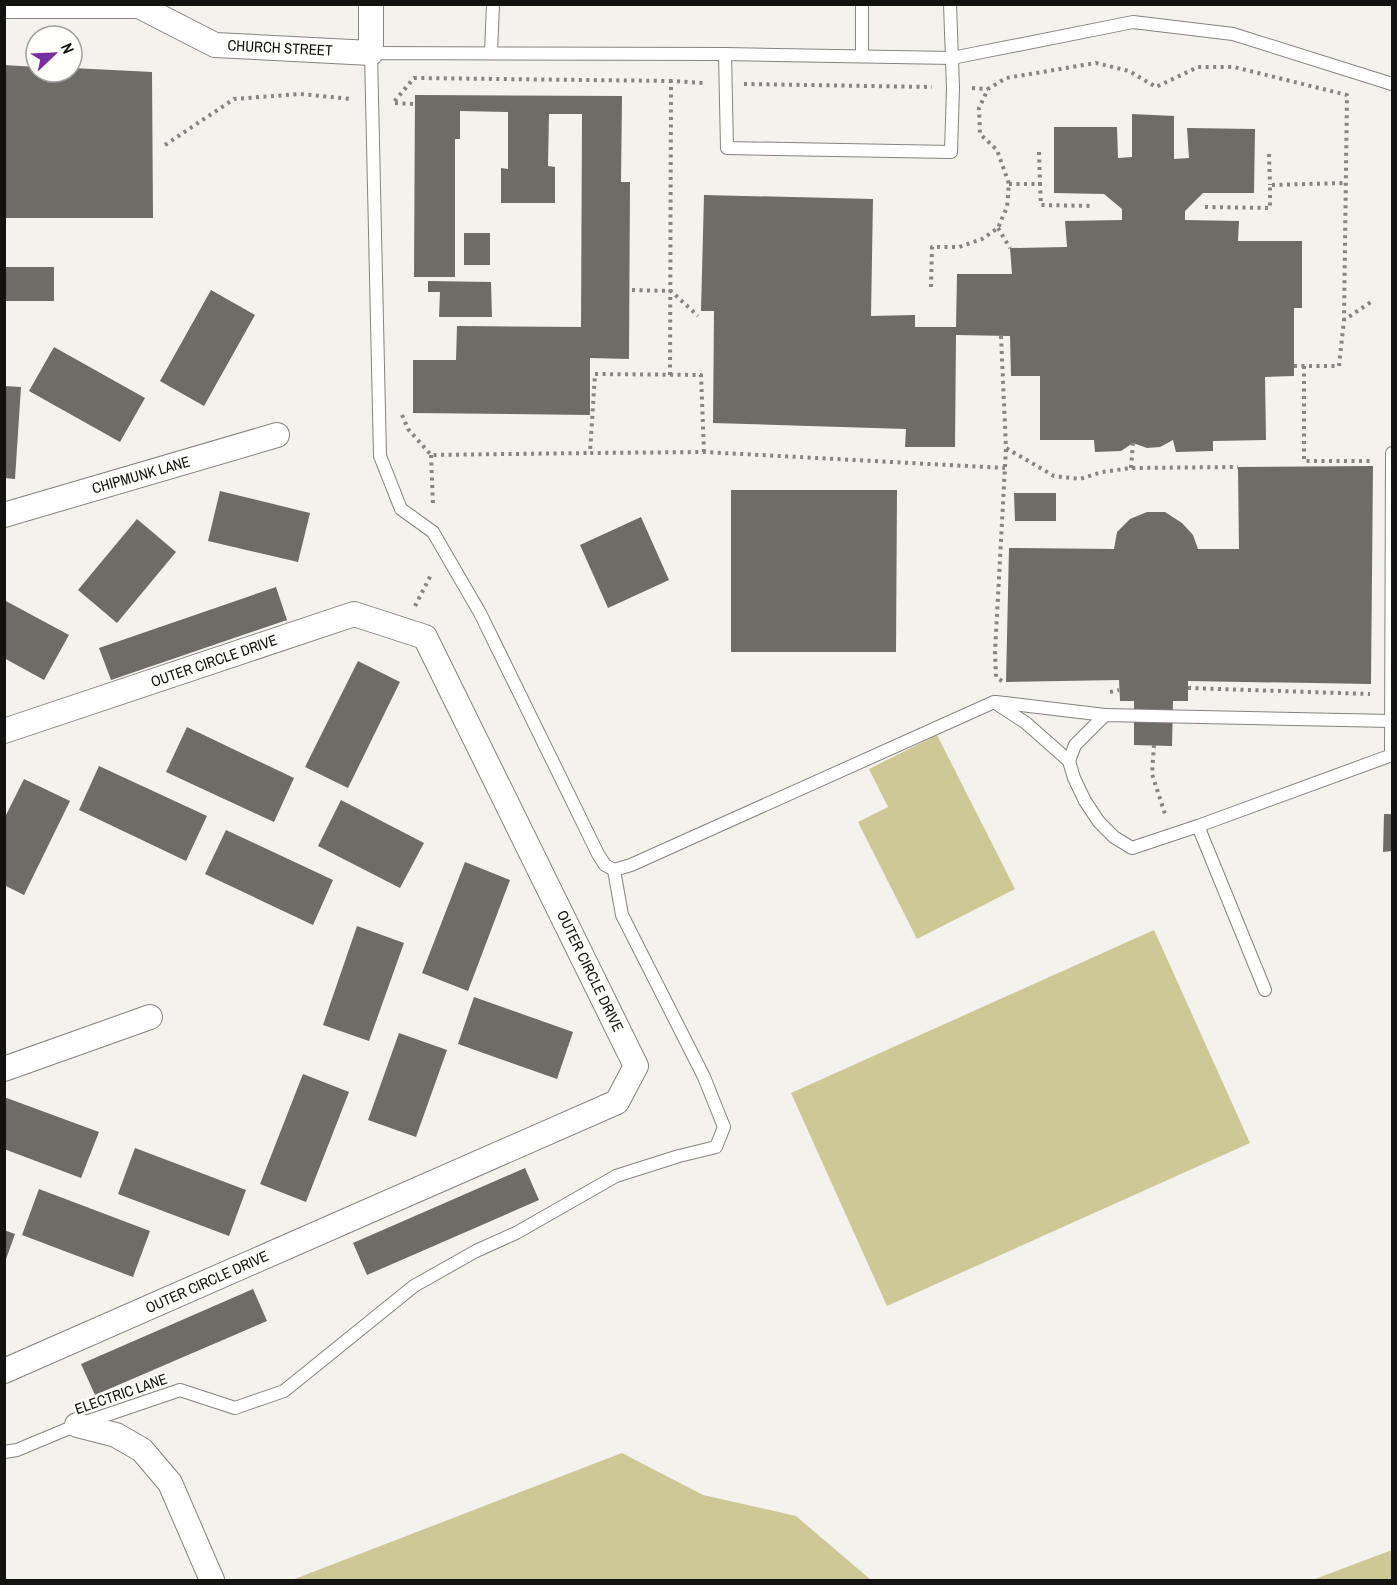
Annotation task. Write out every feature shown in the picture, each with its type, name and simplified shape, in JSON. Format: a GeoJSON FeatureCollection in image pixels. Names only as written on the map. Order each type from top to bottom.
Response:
{"type":"FeatureCollection","features":[{"type":"Feature","properties":{"kind":"street"},"geometry":{"type":"LineString","coordinates":[[371,4],[371,53]]}},
{"type":"Feature","properties":{"kind":"street","name":"CHURCH STREET"},"geometry":{"type":"LineString","coordinates":[[4,6],[139,6],[215,45],[371,53]]}},
{"type":"Feature","properties":{"kind":"street","name":"CHIPMUNK LANE"},"geometry":{"type":"LineString","coordinates":[[4,515],[277,435]]}},
{"type":"Feature","properties":{"kind":"street","name":"OUTER CIRCLE DRIVE"},"geometry":{"type":"LineString","coordinates":[[4,731],[354,614],[425,637],[636,1066],[617,1102],[4,1371]]}},
{"type":"Feature","properties":{"kind":"street"},"geometry":{"type":"LineString","coordinates":[[4,1069],[150,1017]]}},
{"type":"Feature","properties":{"kind":"street"},"geometry":{"type":"LineString","coordinates":[[77,1425],[116,1435],[142,1450],[170,1483],[212,1581]]}},
{"type":"Feature","properties":{"kind":"lane"},"geometry":{"type":"LineString","coordinates":[[491,54],[493,4]]}},
{"type":"Feature","properties":{"kind":"lane"},"geometry":{"type":"LineString","coordinates":[[862,4],[862,56]]}},
{"type":"Feature","properties":{"kind":"lane"},"geometry":{"type":"LineString","coordinates":[[725,54],[727,148],[951,152],[950,4]]}},
{"type":"Feature","properties":{"kind":"lane"},"geometry":{"type":"LineString","coordinates":[[1391,721],[1105,715],[994,702],[631,865],[614,870],[605,865],[480,613],[433,532],[400,509],[380,456],[371,53],[725,54],[952,58],[1133,22],[1233,34],[1392,84]]}},
{"type":"Feature","properties":{"kind":"lane"},"geometry":{"type":"LineString","coordinates":[[994,702],[1026,723],[1069,761],[1085,801],[1099,822],[1123,844],[1132,848],[1392,755],[1392,453]]}},
{"type":"Feature","properties":{"kind":"lane"},"geometry":{"type":"LineString","coordinates":[[1069,761],[1075,745],[1105,715]]}},
{"type":"Feature","properties":{"kind":"lane"},"geometry":{"type":"LineString","coordinates":[[1198,826],[1265,990]]}},
{"type":"Feature","properties":{"kind":"lane","name":"ELECTRIC LANE"},"geometry":{"type":"LineString","coordinates":[[4,1452],[17,1450],[77,1425],[180,1390],[235,1408],[284,1391],[394,1299],[414,1286],[476,1251],[516,1233],[616,1176],[716,1147],[724,1127],[704,1077],[622,915],[614,870]]}},
{"type":"Feature","properties":{"kind":"path"},"geometry":{"type":"LineString","coordinates":[[931,287],[932,248],[959,247],[982,239],[998,228],[1007,207],[1009,184],[997,150],[980,134],[979,108],[988,89],[1006,78],[1096,63],[1129,71],[1156,87],[1198,67],[1234,66],[1347,95],[1344,320],[1339,366],[1294,366]]}},
{"type":"Feature","properties":{"kind":"path"},"geometry":{"type":"LineString","coordinates":[[393,103],[414,78],[671,81]]}},
{"type":"Feature","properties":{"kind":"path"},"geometry":{"type":"LineString","coordinates":[[165,145],[234,99],[300,94],[413,104]]}},
{"type":"Feature","properties":{"kind":"path"},"geometry":{"type":"LineString","coordinates":[[1040,152],[1041,205],[1094,206]]}},
{"type":"Feature","properties":{"kind":"path"},"geometry":{"type":"LineString","coordinates":[[1205,207],[1270,208],[1269,154]]}},
{"type":"Feature","properties":{"kind":"path"},"geometry":{"type":"LineString","coordinates":[[1270,185],[1345,183]]}},
{"type":"Feature","properties":{"kind":"path"},"geometry":{"type":"LineString","coordinates":[[1009,184],[1040,184]]}},
{"type":"Feature","properties":{"kind":"path"},"geometry":{"type":"LineString","coordinates":[[998,228],[1010,248]]}},
{"type":"Feature","properties":{"kind":"path"},"geometry":{"type":"LineString","coordinates":[[632,290],[671,291],[698,316]]}},
{"type":"Feature","properties":{"kind":"path"},"geometry":{"type":"LineString","coordinates":[[1344,320],[1374,300]]}},
{"type":"Feature","properties":{"kind":"path"},"geometry":{"type":"LineString","coordinates":[[1001,336],[1006,448],[995,652],[996,677],[1004,682]]}},
{"type":"Feature","properties":{"kind":"path"},"geometry":{"type":"LineString","coordinates":[[1304,366],[1304,461],[1380,462]]}},
{"type":"Feature","properties":{"kind":"path"},"geometry":{"type":"LineString","coordinates":[[590,453],[595,374],[701,375],[704,452]]}},
{"type":"Feature","properties":{"kind":"path"},"geometry":{"type":"LineString","coordinates":[[401,412],[408,429],[431,455],[704,452],[1005,468]]}},
{"type":"Feature","properties":{"kind":"path"},"geometry":{"type":"LineString","coordinates":[[1131,468],[1133,443]]}},
{"type":"Feature","properties":{"kind":"path"},"geometry":{"type":"LineString","coordinates":[[1006,448],[1054,476],[1080,479],[1102,472],[1131,468],[1238,467]]}},
{"type":"Feature","properties":{"kind":"path"},"geometry":{"type":"LineString","coordinates":[[1188,688],[1376,694]]}},
{"type":"Feature","properties":{"kind":"path"},"geometry":{"type":"LineString","coordinates":[[1108,692],[1119,690]]}},
{"type":"Feature","properties":{"kind":"path"},"geometry":{"type":"LineString","coordinates":[[1154,745],[1152,774],[1165,815]]}},
{"type":"Feature","properties":{"kind":"shaded area"},"geometry":{"type":"Polygon","coordinates":[[[937,735],[1015,889],[917,939],[858,822],[888,807],[869,769],[937,735]]]}},
{"type":"Feature","properties":{"kind":"shaded area"},"geometry":{"type":"Polygon","coordinates":[[[1154,930],[1250,1143],[887,1306],[791,1093],[1154,930]]]}},
{"type":"Feature","properties":{"kind":"shaded area"},"geometry":{"type":"Polygon","coordinates":[[[622,1453],[703,1495],[796,1516],[871,1580],[292,1580],[622,1453]]]}},
{"type":"Feature","properties":{"kind":"shaded area"},"geometry":{"type":"Polygon","coordinates":[[[1392,1550],[1392,1580],[1313,1580],[1315,1579],[1392,1550]]]}},
{"type":"Feature","properties":{"kind":"building"},"geometry":{"type":"Polygon","coordinates":[[[4,65],[24,66],[24,84],[84,84],[84,69],[152,72],[153,218],[4,218],[4,65]]]}},
{"type":"Feature","properties":{"kind":"building"},"geometry":{"type":"Polygon","coordinates":[[[415,95],[622,96],[621,182],[630,182],[629,359],[590,358],[590,415],[413,413],[413,360],[456,360],[457,326],[581,327],[582,114],[549,114],[548,166],[555,167],[555,203],[501,203],[501,168],[508,169],[508,112],[460,111],[460,139],[455,139],[455,277],[414,277],[415,95]]]}},
{"type":"Feature","properties":{"kind":"building"},"geometry":{"type":"Polygon","coordinates":[[[1132,114],[1174,116],[1174,159],[1189,158],[1187,128],[1255,129],[1254,193],[1203,193],[1185,211],[1185,220],[1239,221],[1238,241],[1302,241],[1302,308],[1294,308],[1294,376],[1265,377],[1266,440],[1213,441],[1213,451],[1176,452],[1173,440],[1160,447],[1147,448],[1133,443],[1121,451],[1095,452],[1094,440],[1040,440],[1040,376],[1011,376],[1010,336],[956,335],[955,447],[905,447],[906,429],[713,423],[714,311],[701,311],[704,195],[873,199],[871,316],[915,315],[915,327],[956,327],[957,274],[1012,274],[1010,248],[1067,247],[1065,221],[1122,220],[1122,209],[1104,194],[1054,193],[1054,127],[1117,127],[1118,158],[1132,157],[1132,114]]]}},
{"type":"Feature","properties":{"kind":"building"},"geometry":{"type":"Polygon","coordinates":[[[464,233],[490,233],[490,265],[464,265],[464,233]]]}},
{"type":"Feature","properties":{"kind":"building"},"geometry":{"type":"Polygon","coordinates":[[[4,267],[54,267],[54,301],[4,301],[4,267]]]}},
{"type":"Feature","properties":{"kind":"building"},"geometry":{"type":"Polygon","coordinates":[[[428,281],[491,282],[492,317],[439,317],[440,292],[428,292],[428,281]]]}},
{"type":"Feature","properties":{"kind":"building"},"geometry":{"type":"Polygon","coordinates":[[[211,290],[255,315],[204,406],[160,381],[211,290]]]}},
{"type":"Feature","properties":{"kind":"building"},"geometry":{"type":"Polygon","coordinates":[[[54,347],[145,398],[120,442],[29,391],[54,347]]]}},
{"type":"Feature","properties":{"kind":"building"},"geometry":{"type":"Polygon","coordinates":[[[4,386],[21,387],[15,479],[4,478],[4,386]]]}},
{"type":"Feature","properties":{"kind":"building"},"geometry":{"type":"Polygon","coordinates":[[[1373,466],[1371,684],[1188,681],[1188,701],[1173,701],[1172,746],[1134,745],[1134,701],[1120,701],[1119,680],[1006,682],[1009,548],[1114,549],[1117,532],[1130,519],[1147,512],[1165,512],[1182,523],[1193,535],[1198,549],[1239,549],[1238,467],[1373,466]]]}},
{"type":"Feature","properties":{"kind":"building"},"geometry":{"type":"Polygon","coordinates":[[[731,490],[897,490],[896,652],[731,652],[731,490]]]}},
{"type":"Feature","properties":{"kind":"building"},"geometry":{"type":"Polygon","coordinates":[[[220,491],[310,513],[298,562],[208,541],[220,491]]]}},
{"type":"Feature","properties":{"kind":"building"},"geometry":{"type":"Polygon","coordinates":[[[1014,493],[1056,493],[1056,521],[1015,521],[1014,493]]]}},
{"type":"Feature","properties":{"kind":"building"},"geometry":{"type":"Polygon","coordinates":[[[641,517],[669,580],[608,608],[580,545],[641,517]]]}},
{"type":"Feature","properties":{"kind":"building"},"geometry":{"type":"Polygon","coordinates":[[[137,519],[176,552],[117,623],[78,590],[137,519]]]}},
{"type":"Feature","properties":{"kind":"building"},"geometry":{"type":"Polygon","coordinates":[[[276,587],[287,620],[111,680],[99,648],[276,587]]]}},
{"type":"Feature","properties":{"kind":"building"},"geometry":{"type":"Polygon","coordinates":[[[4,600],[69,635],[44,680],[4,658],[4,600]]]}},
{"type":"Feature","properties":{"kind":"building"},"geometry":{"type":"Polygon","coordinates":[[[358,661],[400,682],[348,788],[305,767],[358,661]]]}},
{"type":"Feature","properties":{"kind":"building"},"geometry":{"type":"Polygon","coordinates":[[[187,727],[294,778],[274,822],[166,772],[187,727]]]}},
{"type":"Feature","properties":{"kind":"building"},"geometry":{"type":"Polygon","coordinates":[[[99,766],[207,816],[186,861],[79,810],[99,766]]]}},
{"type":"Feature","properties":{"kind":"building"},"geometry":{"type":"Polygon","coordinates":[[[24,779],[70,801],[24,895],[4,885],[4,819],[24,779]]]}},
{"type":"Feature","properties":{"kind":"building"},"geometry":{"type":"Polygon","coordinates":[[[341,800],[424,843],[400,888],[318,846],[341,800]]]}},
{"type":"Feature","properties":{"kind":"building"},"geometry":{"type":"Polygon","coordinates":[[[1384,814],[1392,814],[1392,851],[1383,852],[1384,814]]]}},
{"type":"Feature","properties":{"kind":"building"},"geometry":{"type":"Polygon","coordinates":[[[226,830],[333,880],[313,925],[205,874],[226,830]]]}},
{"type":"Feature","properties":{"kind":"building"},"geometry":{"type":"Polygon","coordinates":[[[465,862],[510,880],[468,991],[422,973],[465,862]]]}},
{"type":"Feature","properties":{"kind":"building"},"geometry":{"type":"Polygon","coordinates":[[[357,926],[404,943],[369,1041],[323,1025],[357,926]]]}},
{"type":"Feature","properties":{"kind":"building"},"geometry":{"type":"Polygon","coordinates":[[[474,997],[573,1032],[557,1079],[458,1044],[474,997]]]}},
{"type":"Feature","properties":{"kind":"building"},"geometry":{"type":"Polygon","coordinates":[[[399,1033],[447,1050],[416,1137],[368,1120],[399,1033]]]}},
{"type":"Feature","properties":{"kind":"building"},"geometry":{"type":"Polygon","coordinates":[[[303,1074],[349,1092],[306,1202],[260,1184],[303,1074]]]}},
{"type":"Feature","properties":{"kind":"building"},"geometry":{"type":"Polygon","coordinates":[[[4,1097],[99,1132],[81,1178],[4,1149],[4,1097]]]}},
{"type":"Feature","properties":{"kind":"building"},"geometry":{"type":"Polygon","coordinates":[[[135,1148],[246,1190],[229,1236],[118,1194],[135,1148]]]}},
{"type":"Feature","properties":{"kind":"building"},"geometry":{"type":"Polygon","coordinates":[[[525,1168],[539,1200],[367,1275],[353,1243],[525,1168]]]}},
{"type":"Feature","properties":{"kind":"building"},"geometry":{"type":"Polygon","coordinates":[[[39,1189],[150,1231],[133,1277],[22,1235],[39,1189]]]}},
{"type":"Feature","properties":{"kind":"building"},"geometry":{"type":"Polygon","coordinates":[[[4,1230],[15,1234],[5,1262],[4,1262],[4,1230]]]}},
{"type":"Feature","properties":{"kind":"building"},"geometry":{"type":"Polygon","coordinates":[[[253,1289],[267,1321],[95,1395],[81,1364],[253,1289]]]}}]}
